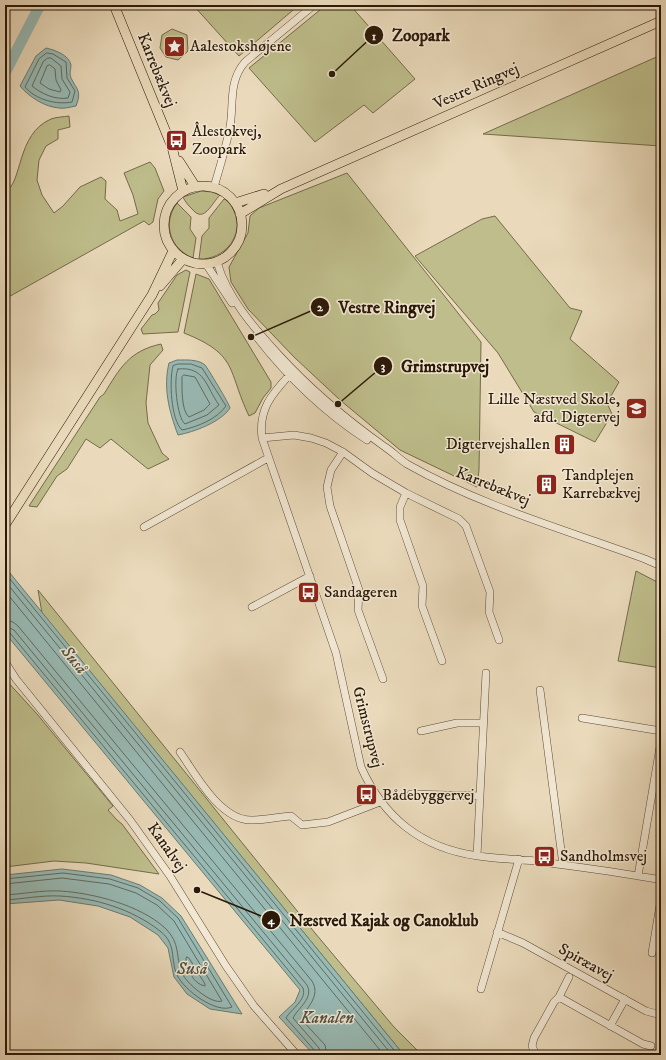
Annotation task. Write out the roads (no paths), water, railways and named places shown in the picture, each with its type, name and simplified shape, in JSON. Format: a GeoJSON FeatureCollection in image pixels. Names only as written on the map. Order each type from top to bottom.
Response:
{"type":"FeatureCollection","features":[{"type":"Feature","properties":{"kind":"main road","name":"Karrebækvej"},"geometry":{"type":"LineString","coordinates":[[114,5],[172,147],[183,191]]}},
{"type":"Feature","properties":{"kind":"main road","name":"Vestre Ringvej"},"geometry":{"type":"LineString","coordinates":[[235,203],[281,189],[661,21]]}},
{"type":"Feature","properties":{"kind":"main road","name":"Karrebækvej"},"geometry":{"type":"LineString","coordinates":[[172,147],[195,186]]}},
{"type":"Feature","properties":{"kind":"main road"},"geometry":{"type":"LineString","coordinates":[[195,186],[214,187],[226,193],[235,203],[240,214],[242,230],[236,246],[231,252],[217,262],[206,264],[194,263],[183,259],[173,251],[165,235],[164,218],[170,202],[183,191],[195,186]]}},
{"type":"Feature","properties":{"kind":"main road","name":"Vestre Ringvej"},"geometry":{"type":"LineString","coordinates":[[240,214],[281,189]]}},
{"type":"Feature","properties":{"kind":"main road"},"geometry":{"type":"LineString","coordinates":[[5,524],[152,295],[173,251]]}},
{"type":"Feature","properties":{"kind":"main road"},"geometry":{"type":"LineString","coordinates":[[152,295],[183,259]]}},
{"type":"Feature","properties":{"kind":"street"},"geometry":{"type":"LineString","coordinates":[[214,187],[230,127],[232,97],[238,71],[245,62],[314,5]]}},
{"type":"Feature","properties":{"kind":"street","name":"Karrebækvej"},"geometry":{"type":"LineString","coordinates":[[217,262],[226,285],[242,310],[291,373],[365,433],[393,452],[405,463]]}},
{"type":"Feature","properties":{"kind":"street","name":"Karrebækvej"},"geometry":{"type":"LineString","coordinates":[[206,264],[254,334],[321,405],[392,456],[480,499],[661,566]]}},
{"type":"Feature","properties":{"kind":"street","name":"Grimstrupvej"},"geometry":{"type":"LineString","coordinates":[[291,373],[272,394],[262,414],[260,426],[262,438],[336,653],[359,761],[369,784],[380,802],[394,817],[418,836],[435,845],[478,856],[519,859],[661,880]]}},
{"type":"Feature","properties":{"kind":"street"},"geometry":{"type":"LineString","coordinates":[[262,438],[294,435],[311,438],[343,452],[372,473],[406,493],[459,519],[466,526],[490,592],[489,612],[499,640]]}},
{"type":"Feature","properties":{"kind":"street"},"geometry":{"type":"LineString","coordinates":[[343,452],[331,470],[327,487],[330,506],[359,590],[358,610],[383,678]]}},
{"type":"Feature","properties":{"kind":"street"},"geometry":{"type":"LineString","coordinates":[[144,527],[268,458]]}},
{"type":"Feature","properties":{"kind":"street"},"geometry":{"type":"LineString","coordinates":[[406,493],[400,507],[400,520],[423,586],[422,606],[442,661]]}},
{"type":"Feature","properties":{"kind":"street"},"geometry":{"type":"LineString","coordinates":[[252,607],[310,576]]}},
{"type":"Feature","properties":{"kind":"street","name":"Kanalvej"},"geometry":{"type":"LineString","coordinates":[[5,662],[16,679],[130,820],[170,876],[226,966],[254,1006],[297,1055]]}},
{"type":"Feature","properties":{"kind":"street"},"geometry":{"type":"LineString","coordinates":[[478,856],[486,673]]}},
{"type":"Feature","properties":{"kind":"street"},"geometry":{"type":"LineString","coordinates":[[540,690],[563,865]]}},
{"type":"Feature","properties":{"kind":"street"},"geometry":{"type":"LineString","coordinates":[[582,718],[661,731]]}},
{"type":"Feature","properties":{"kind":"street"},"geometry":{"type":"LineString","coordinates":[[421,731],[458,723],[484,723]]}},
{"type":"Feature","properties":{"kind":"street"},"geometry":{"type":"LineString","coordinates":[[638,876],[661,741]]}},
{"type":"Feature","properties":{"kind":"street"},"geometry":{"type":"LineString","coordinates":[[180,752],[220,807],[234,816],[250,820],[291,816],[302,825],[328,822],[380,802]]}},
{"type":"Feature","properties":{"kind":"street"},"geometry":{"type":"LineString","coordinates":[[411,794],[480,796]]}},
{"type":"Feature","properties":{"kind":"street"},"geometry":{"type":"LineString","coordinates":[[480,989],[519,859]]}},
{"type":"Feature","properties":{"kind":"street"},"geometry":{"type":"LineString","coordinates":[[652,953],[661,899]]}},
{"type":"Feature","properties":{"kind":"street","name":"Spiræavej"},"geometry":{"type":"LineString","coordinates":[[497,932],[523,943],[646,1011],[661,1015]]}},
{"type":"Feature","properties":{"kind":"street"},"geometry":{"type":"LineString","coordinates":[[536,1055],[532,1046],[534,1038],[554,1002],[559,998],[569,977]]}},
{"type":"Feature","properties":{"kind":"street"},"geometry":{"type":"LineString","coordinates":[[559,998],[643,1044],[651,1046]]}},
{"type":"Feature","properties":{"kind":"street"},"geometry":{"type":"LineString","coordinates":[[610,1026],[624,999]]}},
{"type":"Feature","properties":{"kind":"street"},"geometry":{"type":"LineString","coordinates":[[659,1055],[661,1043]]}},
{"type":"Feature","properties":{"kind":"water"},"geometry":{"type":"Polygon","coordinates":[[[46,48],[65,56],[70,61],[70,76],[79,94],[76,106],[61,108],[48,106],[33,98],[20,86],[36,56],[46,48]]]}},
{"type":"Feature","properties":{"kind":"water"},"geometry":{"type":"Polygon","coordinates":[[[177,360],[195,361],[205,365],[230,408],[220,418],[207,426],[178,435],[172,417],[167,390],[167,372],[169,363],[177,360]]]}},
{"type":"Feature","properties":{"kind":"water","name":"Kanalen"},"geometry":{"type":"Polygon","coordinates":[[[5,567],[404,1055],[314,1055],[279,1017],[295,1002],[300,990],[5,633],[5,567]]]}},
{"type":"Feature","properties":{"kind":"water","name":"Suså"},"geometry":{"type":"Polygon","coordinates":[[[62,869],[111,875],[140,885],[162,898],[181,916],[242,1014],[210,1009],[187,994],[174,977],[168,948],[158,935],[130,917],[98,906],[59,900],[5,904],[5,875],[62,869]]]}},
{"type":"Feature","properties":{"kind":"waterway"},"geometry":{"type":"LineString","coordinates":[[5,73],[40,5]]}},
{"type":"Feature","properties":{"kind":"place","name":"Aalestokshøjene"},"geometry":{"type":"Point","coordinates":[175,46]}},
{"type":"Feature","properties":{"kind":"place","name":"Zoopark"},"geometry":{"type":"Point","coordinates":[332,74]}},
{"type":"Feature","properties":{"kind":"place","name":"Ålestokvej, Zoopark"},"geometry":{"type":"Point","coordinates":[177,140]}},
{"type":"Feature","properties":{"kind":"place","name":"Vestre Ringvej"},"geometry":{"type":"Point","coordinates":[251,337]}},
{"type":"Feature","properties":{"kind":"place","name":"Grimstrupvej"},"geometry":{"type":"Point","coordinates":[338,404]}},
{"type":"Feature","properties":{"kind":"place","name":"Lille Næstved Skole, afd. Digtervej"},"geometry":{"type":"Point","coordinates":[636,408]}},
{"type":"Feature","properties":{"kind":"place","name":"Digtervejshallen"},"geometry":{"type":"Point","coordinates":[565,444]}},
{"type":"Feature","properties":{"kind":"place","name":"Tandplejen Karrebækvej"},"geometry":{"type":"Point","coordinates":[546,484]}},
{"type":"Feature","properties":{"kind":"place","name":"Sandageren"},"geometry":{"type":"Point","coordinates":[309,592]}},
{"type":"Feature","properties":{"kind":"place","name":"Bådebyggervej"},"geometry":{"type":"Point","coordinates":[367,795]}},
{"type":"Feature","properties":{"kind":"place","name":"Sandholmsvej"},"geometry":{"type":"Point","coordinates":[544,856]}},
{"type":"Feature","properties":{"kind":"place","name":"Næstved Kajak og Canoklub"},"geometry":{"type":"Point","coordinates":[197,890]}}]}
